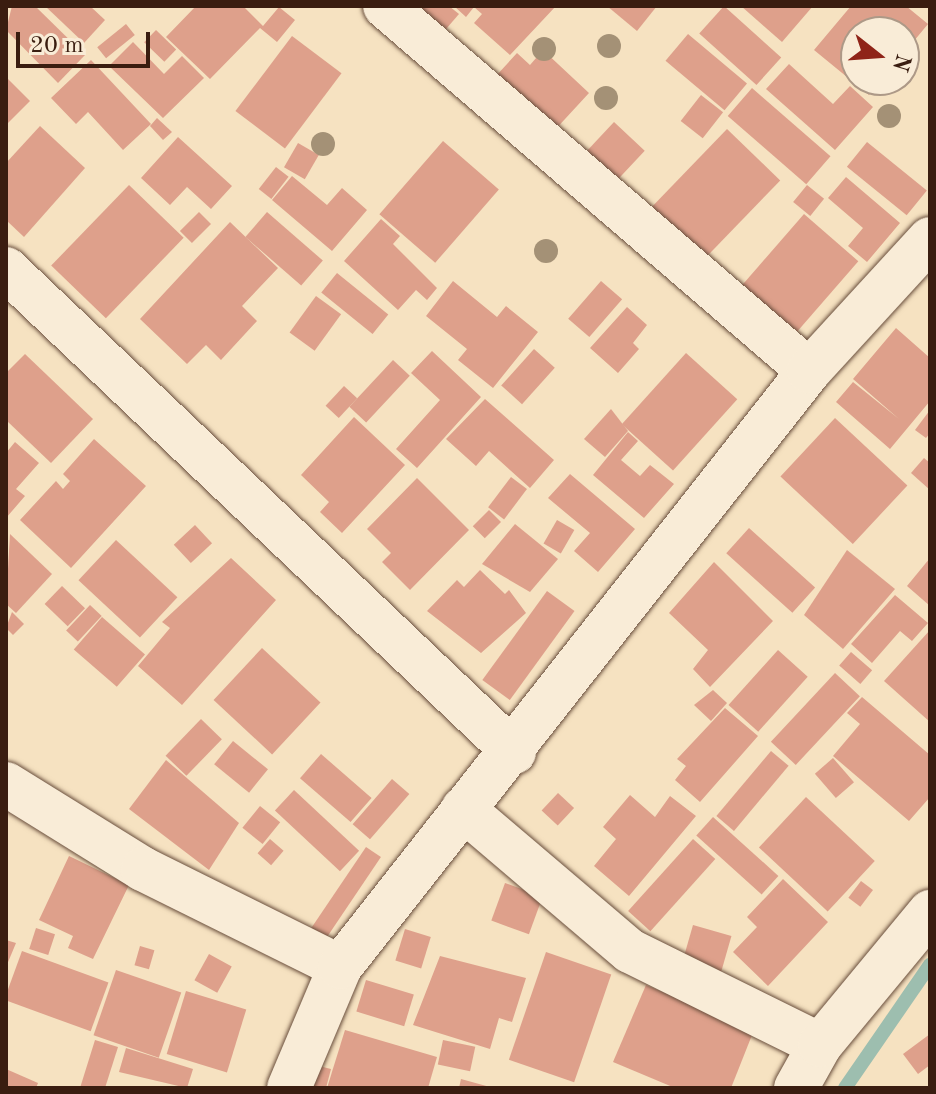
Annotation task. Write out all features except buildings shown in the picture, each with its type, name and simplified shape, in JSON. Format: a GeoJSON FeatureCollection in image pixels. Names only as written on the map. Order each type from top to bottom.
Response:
{"type":"FeatureCollection","features":[{"type":"Feature","properties":{"kind":"street"},"geometry":{"type":"LineString","coordinates":[[385,6],[809,371]]}},
{"type":"Feature","properties":{"kind":"street"},"geometry":{"type":"LineString","coordinates":[[289,1088],[340,967],[463,809],[514,752],[809,371],[930,239]]}},
{"type":"Feature","properties":{"kind":"street"},"geometry":{"type":"LineString","coordinates":[[6,269],[514,752]]}},
{"type":"Feature","properties":{"kind":"street"},"geometry":{"type":"LineString","coordinates":[[6,784],[143,869],[340,967]]}},
{"type":"Feature","properties":{"kind":"street"},"geometry":{"type":"LineString","coordinates":[[463,809],[630,951],[820,1045]]}},
{"type":"Feature","properties":{"kind":"street"},"geometry":{"type":"LineString","coordinates":[[796,1088],[820,1045],[930,912]]}},
{"type":"Feature","properties":{"kind":"waterway"},"geometry":{"type":"LineString","coordinates":[[845,1088],[930,965]]}}]}
